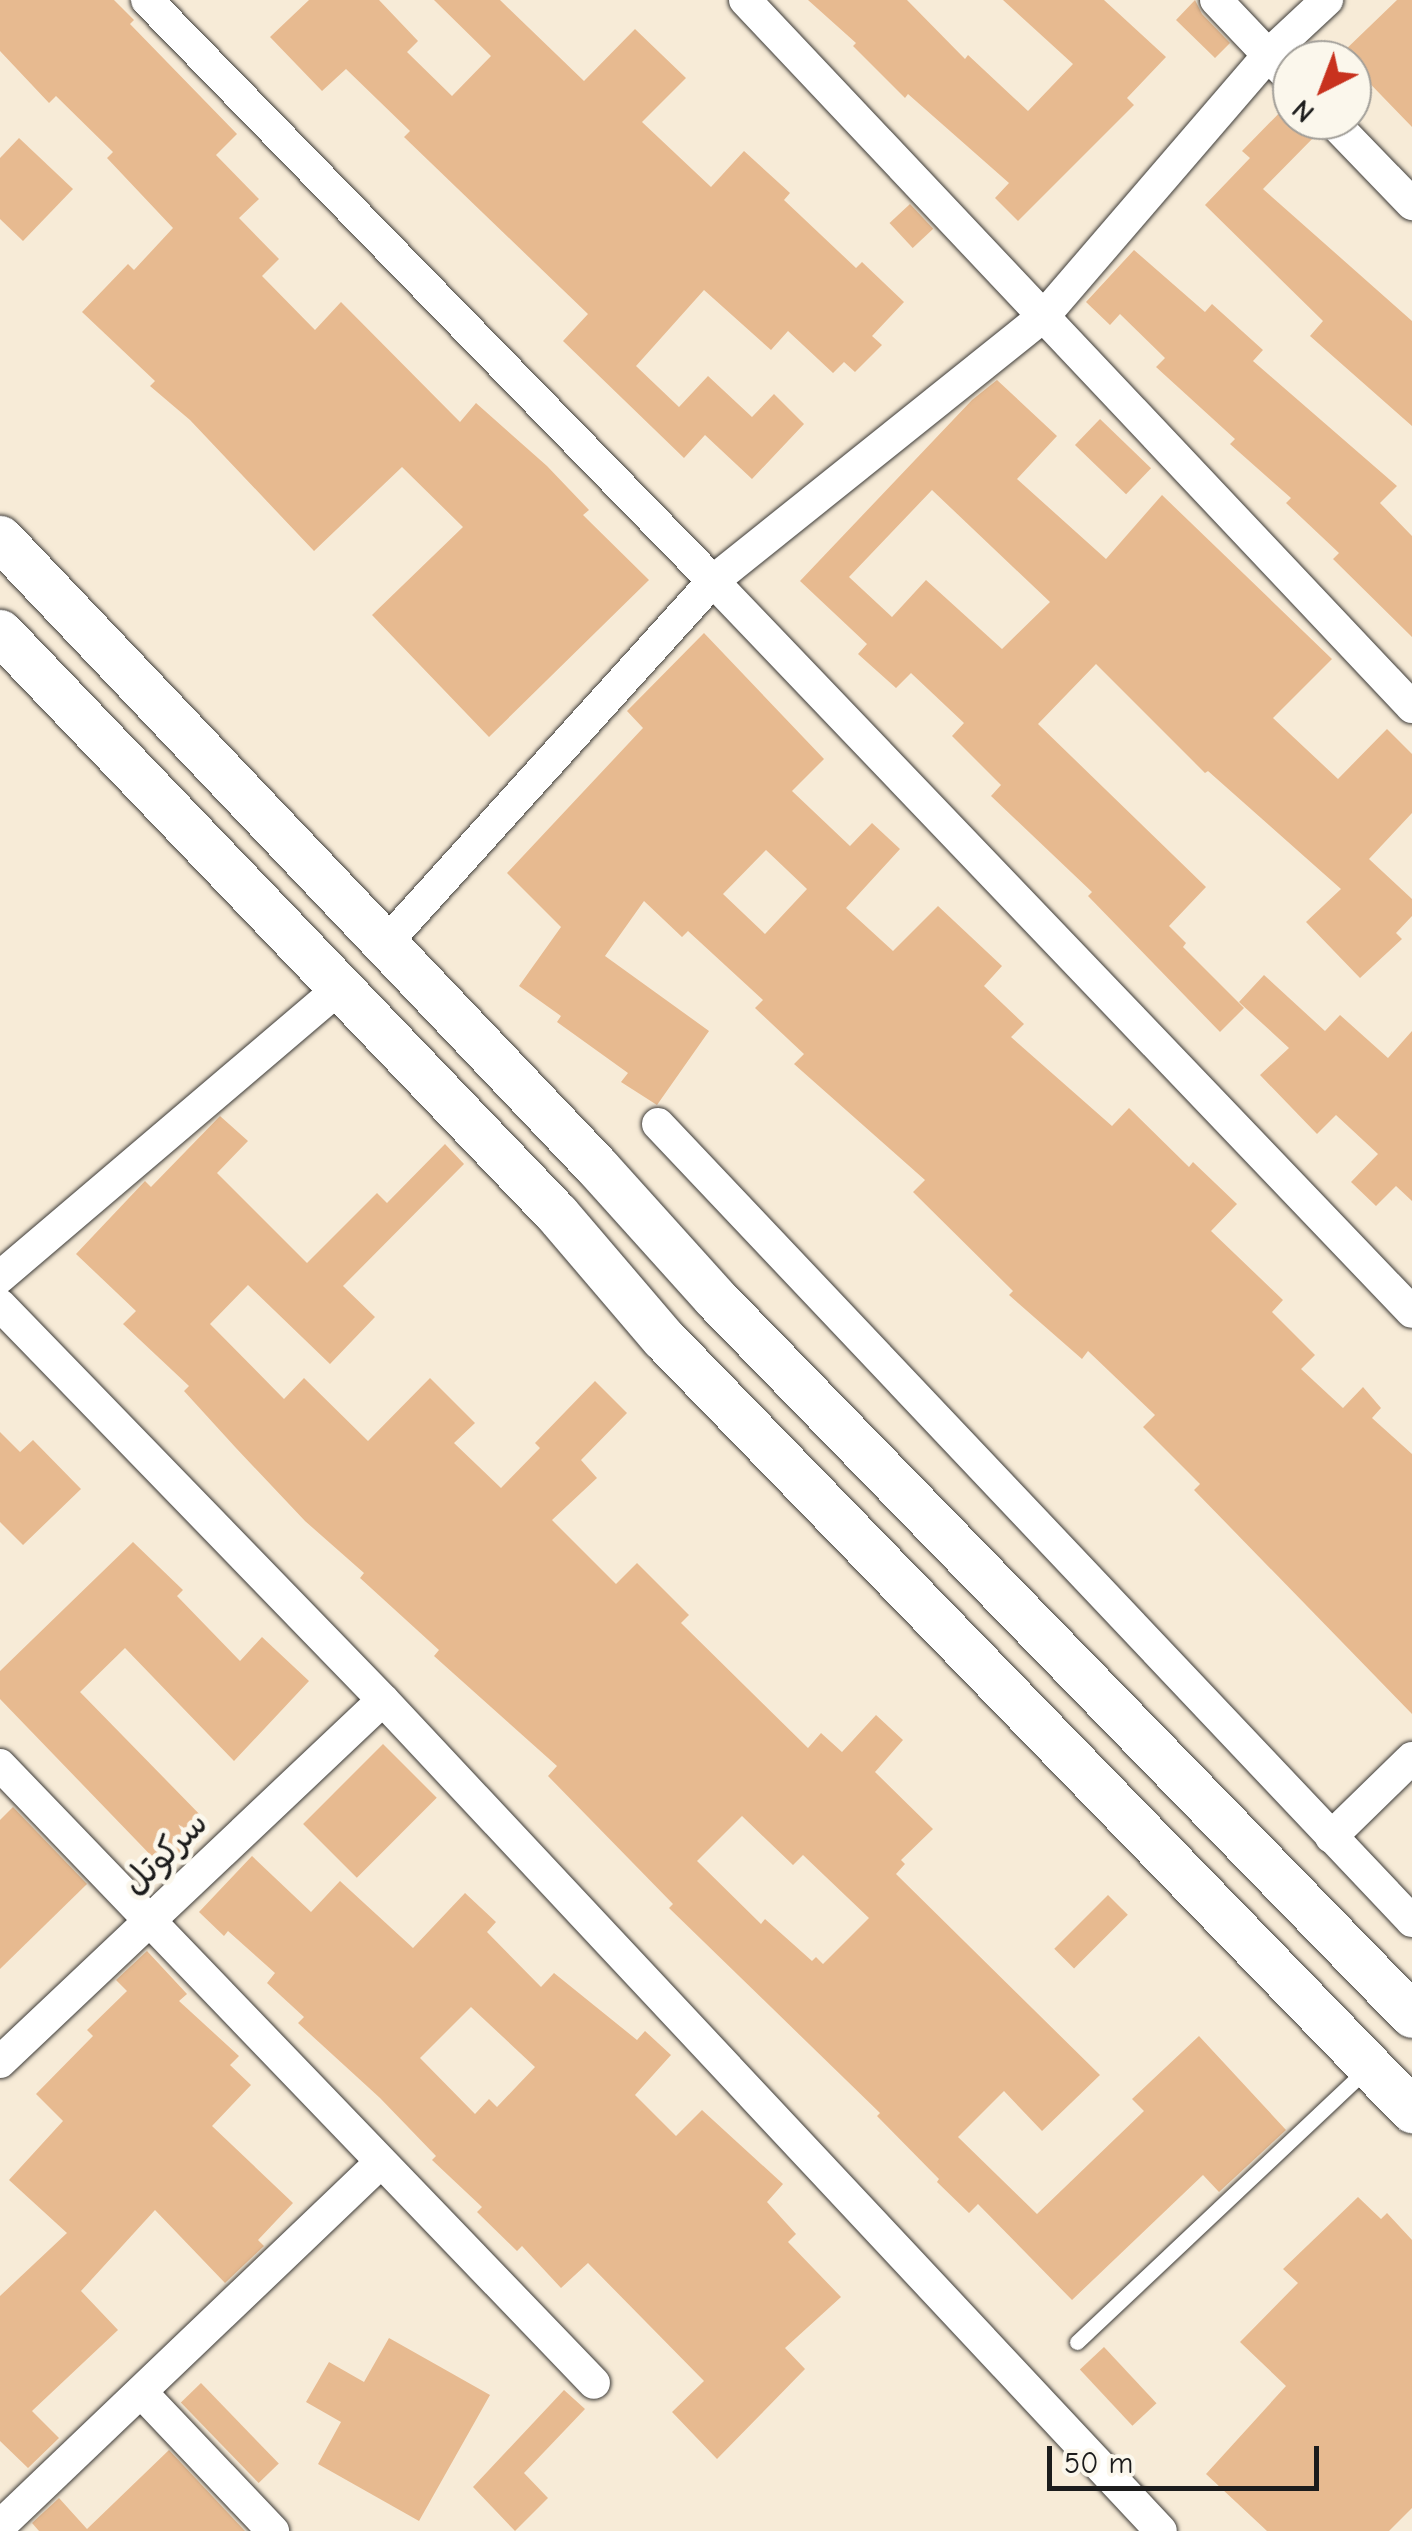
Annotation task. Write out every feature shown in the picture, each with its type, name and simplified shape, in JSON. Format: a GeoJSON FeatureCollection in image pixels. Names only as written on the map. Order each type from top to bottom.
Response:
{"type":"FeatureCollection","features":[{"type":"Feature","properties":{"kind":"main road"},"geometry":{"type":"LineString","coordinates":[[0,538],[598,1168],[714,1297],[1412,2015]]}},
{"type":"Feature","properties":{"kind":"main road"},"geometry":{"type":"LineString","coordinates":[[0,632],[556,1214],[663,1338],[1412,2110]]}},
{"type":"Feature","properties":{"kind":"main road"},"geometry":{"type":"LineString","coordinates":[[556,1214],[585,1204],[598,1168]]}},
{"type":"Feature","properties":{"kind":"main road"},"geometry":{"type":"LineString","coordinates":[[663,1338],[684,1310],[714,1297]]}},
{"type":"Feature","properties":{"kind":"street"},"geometry":{"type":"LineString","coordinates":[[147,0],[713,581],[1412,1312]]}},
{"type":"Feature","properties":{"kind":"street"},"geometry":{"type":"LineString","coordinates":[[745,0],[1412,707]]}},
{"type":"Feature","properties":{"kind":"street"},"geometry":{"type":"LineString","coordinates":[[1216,0],[1272,59]]}},
{"type":"Feature","properties":{"kind":"street"},"geometry":{"type":"LineString","coordinates":[[385,944],[713,581],[1044,317],[1268,55],[1328,0]]}},
{"type":"Feature","properties":{"kind":"street"},"geometry":{"type":"LineString","coordinates":[[1350,140],[1412,204]]}},
{"type":"Feature","properties":{"kind":"street"},"geometry":{"type":"LineString","coordinates":[[0,1277],[339,988]]}},
{"type":"Feature","properties":{"kind":"street"},"geometry":{"type":"LineString","coordinates":[[658,1124],[1412,1921]]}},
{"type":"Feature","properties":{"kind":"street"},"geometry":{"type":"LineString","coordinates":[[0,1306],[383,1700],[1162,2531]]}},
{"type":"Feature","properties":{"kind":"street","name":"سرکوتل"},"geometry":{"type":"LineString","coordinates":[[0,2062],[383,1700]]}},
{"type":"Feature","properties":{"kind":"street"},"geometry":{"type":"LineString","coordinates":[[1331,1837],[1412,1758]]}},
{"type":"Feature","properties":{"kind":"street"},"geometry":{"type":"LineString","coordinates":[[0,1765],[594,2383]]}},
{"type":"Feature","properties":{"kind":"street"},"geometry":{"type":"LineString","coordinates":[[0,2526],[380,2164]]}},
{"type":"Feature","properties":{"kind":"street"},"geometry":{"type":"LineString","coordinates":[[140,2392],[273,2531]]}},
{"type":"Feature","properties":{"kind":"lane"},"geometry":{"type":"LineString","coordinates":[[1076,2342],[1370,2066]]}},
{"type":"Feature","properties":{"kind":"building"},"geometry":{"type":"Polygon","coordinates":[[[0,0],[114,0],[134,20],[130,24],[237,134],[216,155],[259,199],[239,218],[279,259],[262,276],[315,330],[341,302],[460,422],[476,403],[547,466],[589,510],[583,515],[649,580],[489,737],[372,615],[463,527],[402,467],[314,551],[190,420],[150,386],[155,381],[82,312],[128,264],[134,270],[173,228],[107,158],[113,152],[56,96],[49,103],[0,51],[0,0]]]}},
{"type":"Feature","properties":{"kind":"building"},"geometry":{"type":"Polygon","coordinates":[[[309,0],[379,0],[418,41],[407,52],[452,96],[491,56],[434,0],[500,0],[584,81],[635,29],[686,78],[642,122],[711,187],[744,151],[790,193],[784,200],[856,268],[862,262],[904,302],[872,336],[882,345],[855,372],[844,362],[833,373],[788,331],[771,350],[704,290],[636,366],[679,407],[708,376],[752,417],[774,394],[804,424],[752,479],[705,435],[684,458],[563,341],[588,314],[404,137],[410,131],[346,69],[322,91],[270,37],[309,0]]]}},
{"type":"Feature","properties":{"kind":"building"},"geometry":{"type":"Polygon","coordinates":[[[808,0],[907,0],[965,59],[968,55],[1028,111],[1073,64],[1003,0],[1104,0],[1166,57],[1127,98],[1134,105],[1018,221],[995,198],[1009,183],[908,94],[905,98],[853,46],[856,43],[808,0]]]}},
{"type":"Feature","properties":{"kind":"building"},"geometry":{"type":"Polygon","coordinates":[[[1195,0],[1202,14],[1230,43],[1215,58],[1176,20],[1195,0]]]}},
{"type":"Feature","properties":{"kind":"building"},"geometry":{"type":"Polygon","coordinates":[[[1397,0],[1412,0],[1412,127],[1372,86],[1372,40],[1356,40],[1397,0]]]}},
{"type":"Feature","properties":{"kind":"building"},"geometry":{"type":"Polygon","coordinates":[[[1272,120],[1272,140],[1311,140],[1263,189],[1412,321],[1412,426],[1310,336],[1323,321],[1205,205],[1250,158],[1242,151],[1272,120]]]}},
{"type":"Feature","properties":{"kind":"building"},"geometry":{"type":"Polygon","coordinates":[[[19,138],[73,189],[23,241],[0,219],[0,158],[19,138]]]}},
{"type":"Feature","properties":{"kind":"building"},"geometry":{"type":"Polygon","coordinates":[[[910,204],[933,229],[913,248],[890,223],[910,204]]]}},
{"type":"Feature","properties":{"kind":"building"},"geometry":{"type":"Polygon","coordinates":[[[1134,250],[1205,312],[1212,304],[1263,350],[1253,361],[1397,486],[1380,503],[1412,536],[1412,637],[1333,559],[1339,553],[1286,503],[1291,498],[1230,444],[1235,439],[1156,367],[1165,358],[1120,314],[1110,325],[1086,302],[1134,250]]]}},
{"type":"Feature","properties":{"kind":"building"},"geometry":{"type":"Polygon","coordinates":[[[997,380],[1057,436],[1017,479],[1106,559],[1162,495],[1332,659],[1273,718],[1338,779],[1387,729],[1412,754],[1412,813],[1369,859],[1412,899],[1412,916],[1396,933],[1402,939],[1360,978],[1306,922],[1341,889],[1208,771],[1205,773],[1096,664],[1038,724],[1206,887],[1169,926],[1186,943],[1183,947],[1244,1008],[1220,1032],[1088,896],[1092,892],[991,796],[1001,785],[952,736],[964,723],[911,673],[896,688],[858,654],[867,644],[800,581],[972,400],[997,380]],[[932,490],[849,577],[892,617],[926,580],[1002,649],[1050,602],[932,490]]]}},
{"type":"Feature","properties":{"kind":"building"},"geometry":{"type":"Polygon","coordinates":[[[1100,419],[1151,468],[1126,494],[1075,445],[1100,419]]]}},
{"type":"Feature","properties":{"kind":"building"},"geometry":{"type":"Polygon","coordinates":[[[704,633],[824,759],[792,791],[850,846],[872,823],[900,849],[846,908],[893,951],[938,906],[1002,966],[984,986],[1024,1024],[1011,1037],[1112,1126],[1129,1108],[1189,1167],[1193,1162],[1237,1204],[1211,1231],[1283,1300],[1272,1312],[1315,1355],[1301,1369],[1343,1408],[1363,1387],[1381,1408],[1372,1418],[1412,1454],[1412,1714],[1194,1490],[1200,1484],[1143,1427],[1155,1415],[1088,1351],[1082,1359],[1009,1295],[1013,1291],[913,1192],[925,1180],[794,1064],[804,1054],[755,1008],[763,1000],[688,931],[682,937],[644,901],[605,956],[709,1031],[657,1105],[621,1082],[628,1073],[557,1022],[561,1016],[519,986],[561,927],[507,873],[643,728],[627,711],[704,633]],[[766,850],[723,894],[765,934],[807,889],[766,850]]]}},
{"type":"Feature","properties":{"kind":"building"},"geometry":{"type":"Polygon","coordinates":[[[1264,975],[1325,1031],[1340,1015],[1388,1058],[1412,1031],[1412,1201],[1396,1186],[1376,1206],[1351,1182],[1378,1154],[1336,1115],[1317,1134],[1260,1075],[1289,1048],[1239,1002],[1264,975]]]}},
{"type":"Feature","properties":{"kind":"building"},"geometry":{"type":"Polygon","coordinates":[[[220,1116],[248,1141],[217,1173],[307,1263],[377,1193],[387,1203],[445,1144],[464,1164],[343,1286],[375,1317],[330,1364],[248,1285],[210,1324],[284,1399],[304,1378],[368,1441],[430,1378],[475,1423],[454,1443],[501,1488],[540,1448],[535,1443],[595,1381],[627,1413],[581,1460],[597,1478],[552,1520],[616,1584],[637,1563],[689,1615],[681,1623],[808,1748],[821,1733],[842,1752],[876,1715],[903,1740],[875,1772],[933,1829],[901,1860],[905,1864],[896,1874],[1100,2075],[1042,2131],[1004,2091],[958,2137],[1037,2214],[1144,2111],[1132,2099],[1199,2036],[1286,2130],[1219,2192],[1203,2175],[1072,2300],[978,2204],[969,2213],[937,2182],[939,2179],[877,2116],[880,2113],[669,1908],[673,1904],[548,1776],[557,1766],[434,1656],[439,1650],[360,1578],[364,1573],[305,1521],[184,1391],[189,1386],[123,1324],[136,1311],[76,1254],[145,1181],[151,1187],[220,1116]],[[742,1816],[697,1861],[761,1924],[765,1919],[812,1961],[816,1957],[823,1964],[869,1918],[803,1855],[793,1865],[742,1816]]]}},
{"type":"Feature","properties":{"kind":"building"},"geometry":{"type":"Polygon","coordinates":[[[0,1432],[20,1452],[33,1440],[81,1489],[23,1545],[0,1522],[0,1432]]]}},
{"type":"Feature","properties":{"kind":"building"},"geometry":{"type":"Polygon","coordinates":[[[133,1542],[183,1590],[177,1596],[240,1661],[262,1637],[309,1681],[234,1761],[125,1648],[80,1692],[209,1824],[164,1869],[0,1699],[0,1671],[133,1542]]]}},
{"type":"Feature","properties":{"kind":"building"},"geometry":{"type":"Polygon","coordinates":[[[383,1744],[437,1798],[357,1878],[303,1824],[383,1744]]]}},
{"type":"Feature","properties":{"kind":"building"},"geometry":{"type":"Polygon","coordinates":[[[13,1807],[87,1884],[0,1969],[0,1820],[13,1807]]]}},
{"type":"Feature","properties":{"kind":"building"},"geometry":{"type":"Polygon","coordinates":[[[252,1856],[311,1912],[340,1881],[413,1948],[465,1893],[496,1922],[487,1932],[541,1987],[554,1973],[637,2040],[645,2031],[671,2055],[635,2095],[676,2136],[702,2110],[783,2184],[767,2202],[796,2234],[788,2242],[841,2297],[785,2348],[805,2369],[717,2459],[672,2412],[704,2381],[588,2263],[561,2288],[522,2246],[517,2251],[477,2212],[482,2207],[432,2160],[436,2156],[298,2023],[304,2017],[267,1983],[275,1973],[228,1931],[224,1936],[199,1912],[252,1856]],[[471,2007],[420,2058],[475,2114],[489,2099],[497,2107],[535,2067],[471,2007]]]}},
{"type":"Feature","properties":{"kind":"building"},"geometry":{"type":"Polygon","coordinates":[[[1108,1895],[1128,1915],[1074,1969],[1054,1949],[1108,1895]]]}},
{"type":"Feature","properties":{"kind":"building"},"geometry":{"type":"Polygon","coordinates":[[[147,1951],[187,1994],[179,2001],[239,2056],[230,2065],[251,2085],[212,2126],[293,2203],[258,2240],[264,2246],[225,2283],[155,2210],[81,2291],[118,2330],[32,2411],[59,2438],[28,2468],[0,2441],[0,2296],[67,2233],[9,2180],[63,2121],[36,2094],[93,2036],[87,2030],[127,1991],[116,1980],[147,1951]]]}},
{"type":"Feature","properties":{"kind":"building"},"geometry":{"type":"Polygon","coordinates":[[[1358,2197],[1381,2219],[1387,2213],[1412,2240],[1412,2508],[1389,2531],[1267,2531],[1206,2474],[1286,2386],[1240,2342],[1298,2283],[1283,2269],[1358,2197]]]}},
{"type":"Feature","properties":{"kind":"building"},"geometry":{"type":"Polygon","coordinates":[[[389,2338],[490,2395],[419,2521],[318,2464],[341,2422],[306,2402],[329,2362],[364,2382],[389,2338]]]}},
{"type":"Feature","properties":{"kind":"building"},"geometry":{"type":"Polygon","coordinates":[[[1104,2347],[1157,2403],[1132,2426],[1080,2370],[1104,2347]]]}},
{"type":"Feature","properties":{"kind":"building"},"geometry":{"type":"Polygon","coordinates":[[[201,2383],[279,2464],[259,2483],[181,2402],[201,2383]]]}},
{"type":"Feature","properties":{"kind":"building"},"geometry":{"type":"Polygon","coordinates":[[[564,2390],[585,2409],[524,2473],[548,2498],[515,2531],[473,2487],[564,2390]]]}},
{"type":"Feature","properties":{"kind":"building"},"geometry":{"type":"Polygon","coordinates":[[[169,2450],[245,2531],[39,2531],[32,2523],[59,2498],[87,2529],[169,2450]]]}}]}
